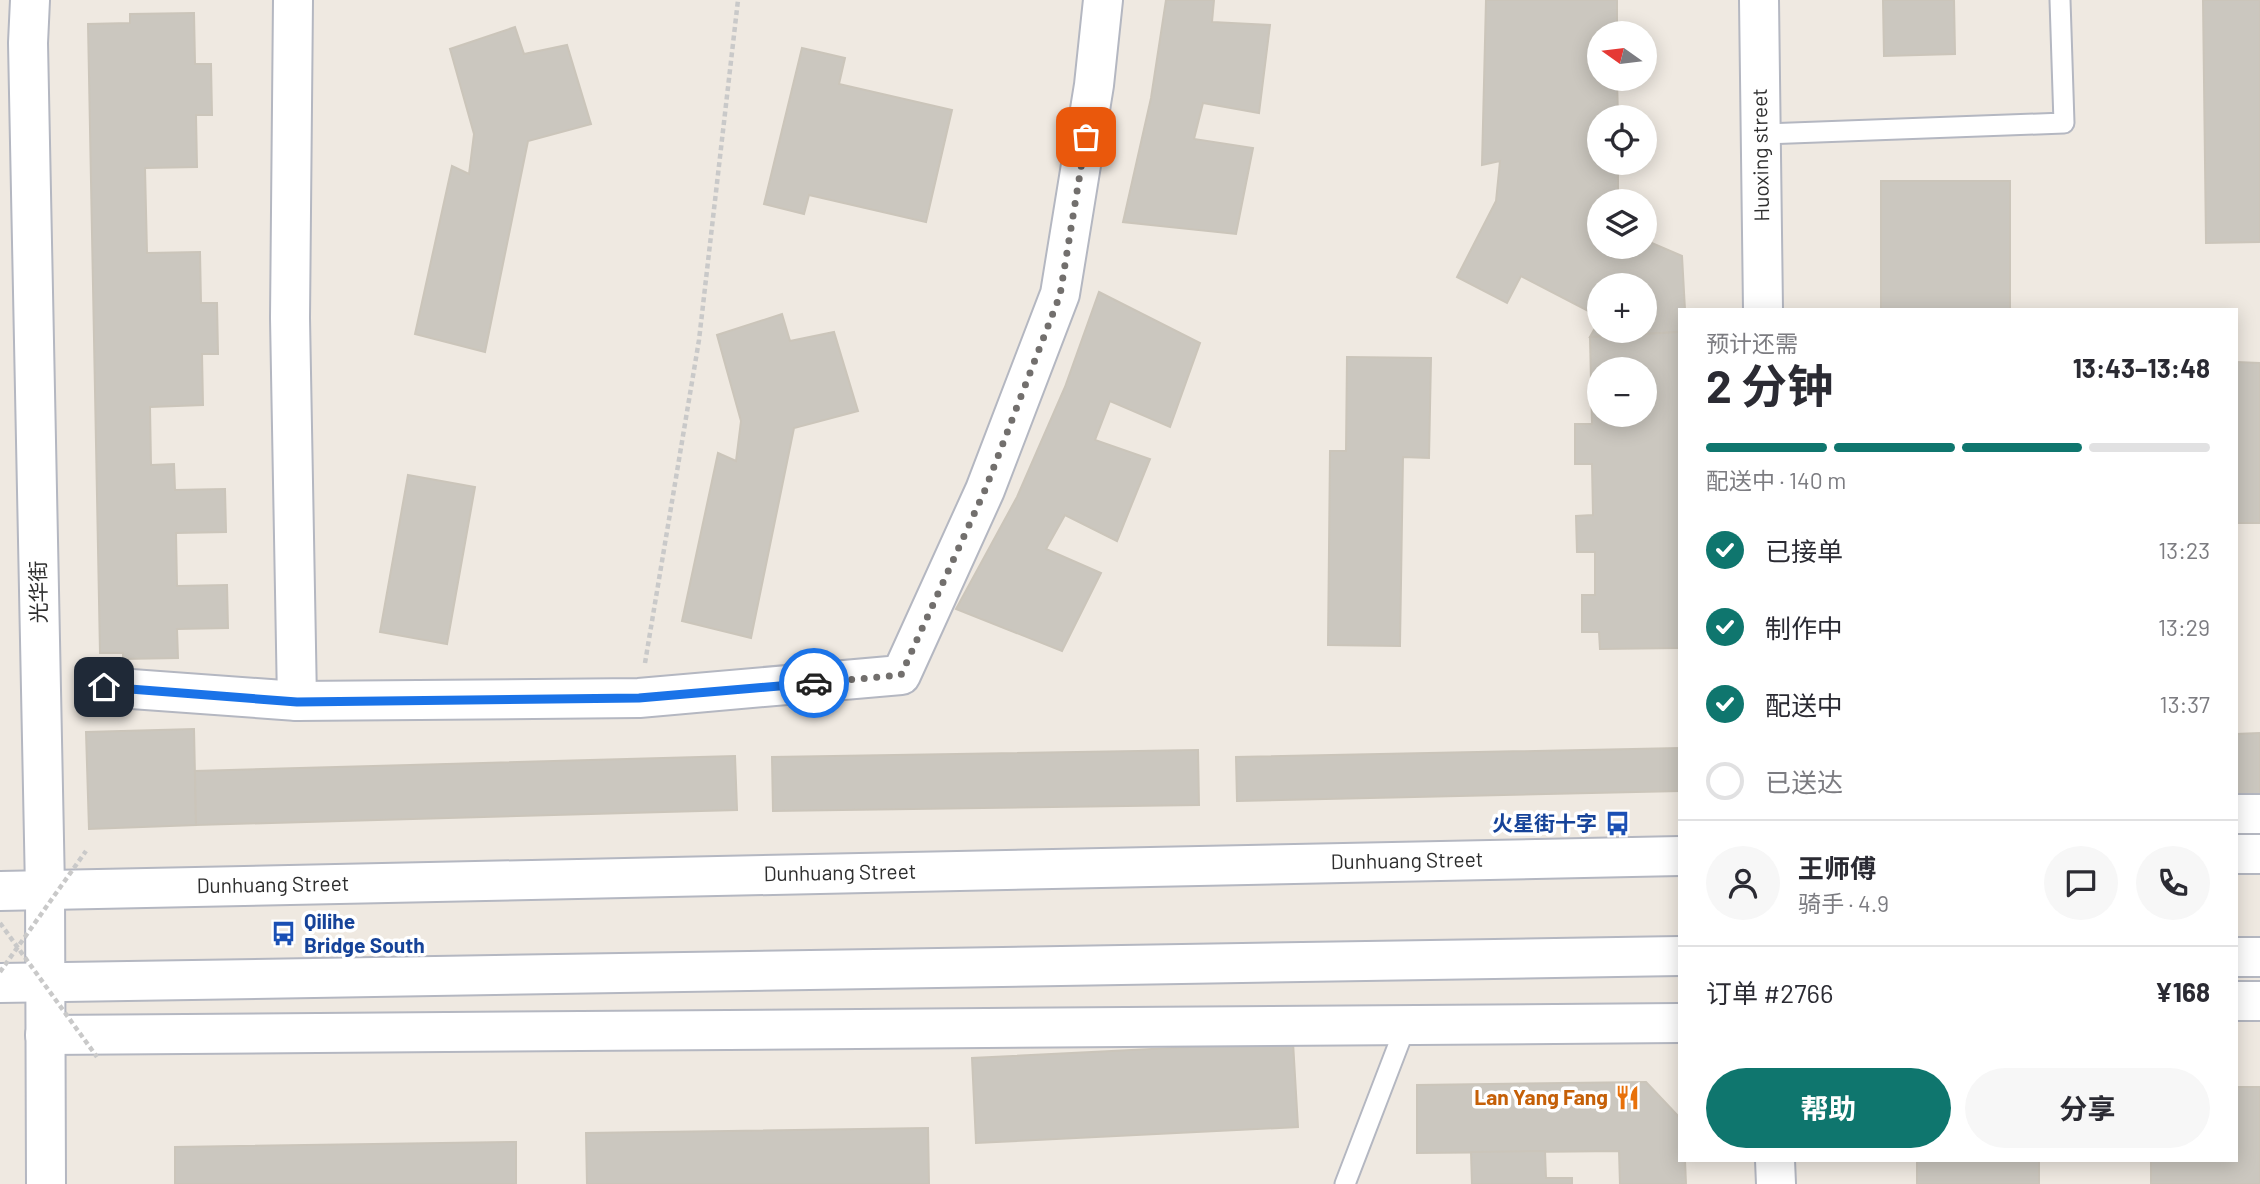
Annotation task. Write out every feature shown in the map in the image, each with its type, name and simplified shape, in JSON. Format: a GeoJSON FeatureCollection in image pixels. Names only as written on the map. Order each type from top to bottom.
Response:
{"type":"FeatureCollection","features":[{"type":"Feature","properties":{"kind":"street","name":"光华街"},"geometry":{"type":"LineString","coordinates":[[30,0],[28,57],[44,890],[46,1184]]}},
{"type":"Feature","properties":{"kind":"street"},"geometry":{"type":"LineString","coordinates":[[293,0],[290,318],[297,702]]}},
{"type":"Feature","properties":{"kind":"street"},"geometry":{"type":"LineString","coordinates":[[104,687],[297,702],[639,698],[901,675],[985,490],[1060,295],[1094,85],[1102,0]]}},
{"type":"Feature","properties":{"kind":"street","name":"Huoxing street"},"geometry":{"type":"LineString","coordinates":[[1759,0],[1763,308]]}},
{"type":"Feature","properties":{"kind":"street"},"geometry":{"type":"LineString","coordinates":[[2238,814],[2260,814]]}},
{"type":"Feature","properties":{"kind":"street"},"geometry":{"type":"LineString","coordinates":[[2238,854],[2260,854]]}},
{"type":"Feature","properties":{"kind":"street","name":"Dunhuang Street"},"geometry":{"type":"LineString","coordinates":[[0,891],[1678,856]]}},
{"type":"Feature","properties":{"kind":"street"},"geometry":{"type":"LineString","coordinates":[[0,983],[1678,956]]}},
{"type":"Feature","properties":{"kind":"street"},"geometry":{"type":"LineString","coordinates":[[2238,957],[2260,957]]}},
{"type":"Feature","properties":{"kind":"street"},"geometry":{"type":"LineString","coordinates":[[2238,1001],[2260,1001]]}},
{"type":"Feature","properties":{"kind":"street"},"geometry":{"type":"LineString","coordinates":[[45,1034],[1678,1023]]}},
{"type":"Feature","properties":{"kind":"street"},"geometry":{"type":"LineString","coordinates":[[1775,1162],[1776,1184]]}},
{"type":"Feature","properties":{"kind":"lane"},"geometry":{"type":"LineString","coordinates":[[1761,134],[2064,123],[2060,0]]}},
{"type":"Feature","properties":{"kind":"lane"},"geometry":{"type":"LineString","coordinates":[[1345,1184],[1406,1025]]}},
{"type":"Feature","properties":{"kind":"path"},"geometry":{"type":"LineString","coordinates":[[639,698],[699,340],[738,0]]}},
{"type":"Feature","properties":{"kind":"path"},"geometry":{"type":"LineString","coordinates":[[0,972],[86,851]]}},
{"type":"Feature","properties":{"kind":"path"},"geometry":{"type":"LineString","coordinates":[[0,923],[97,1057]]}},
{"type":"Feature","properties":{"kind":"building"},"geometry":{"type":"Polygon","coordinates":[[[1166,0],[1214,0],[1212,22],[1270,25],[1259,113],[1203,103],[1194,139],[1253,148],[1236,234],[1123,222],[1151,98],[1166,0]]]}},
{"type":"Feature","properties":{"kind":"building"},"geometry":{"type":"Polygon","coordinates":[[[1486,0],[1617,0],[1617,21],[1587,21],[1587,91],[1617,91],[1618,105],[1587,105],[1587,175],[1618,175],[1618,189],[1587,189],[1587,259],[1657,259],[1657,245],[1682,256],[1685,308],[1678,308],[1678,332],[1657,333],[1657,273],[1587,273],[1587,310],[1521,276],[1507,303],[1457,277],[1496,201],[1500,161],[1482,165],[1486,0]]]}},
{"type":"Feature","properties":{"kind":"building"},"geometry":{"type":"Polygon","coordinates":[[[1883,0],[1954,0],[1955,54],[1884,56],[1883,0]]]}},
{"type":"Feature","properties":{"kind":"building"},"geometry":{"type":"Polygon","coordinates":[[[2203,0],[2260,0],[2260,242],[2206,243],[2203,0]]]}},
{"type":"Feature","properties":{"kind":"building"},"geometry":{"type":"Polygon","coordinates":[[[194,13],[195,64],[211,64],[212,115],[196,115],[197,167],[145,168],[147,253],[200,252],[201,303],[217,303],[218,354],[202,354],[203,405],[150,407],[151,465],[174,464],[175,490],[225,489],[226,532],[176,533],[177,586],[227,585],[228,628],[177,629],[178,658],[123,659],[123,653],[100,653],[88,24],[130,23],[130,14],[194,13]]]}},
{"type":"Feature","properties":{"kind":"building"},"geometry":{"type":"Polygon","coordinates":[[[515,27],[524,54],[567,45],[591,124],[528,141],[485,352],[415,334],[452,166],[469,174],[474,134],[450,49],[515,27]]]}},
{"type":"Feature","properties":{"kind":"building"},"geometry":{"type":"Polygon","coordinates":[[[802,48],[845,58],[839,84],[952,110],[926,222],[809,195],[804,214],[764,204],[802,48]]]}},
{"type":"Feature","properties":{"kind":"building"},"geometry":{"type":"Polygon","coordinates":[[[1881,181],[2010,181],[2010,308],[1881,308],[1881,181]]]}},
{"type":"Feature","properties":{"kind":"building"},"geometry":{"type":"Polygon","coordinates":[[[1099,292],[1200,343],[1170,427],[1110,401],[1095,440],[1150,459],[1117,541],[1065,515],[1046,549],[1101,573],[1062,651],[956,609],[1017,497],[1065,387],[1099,292]]]}},
{"type":"Feature","properties":{"kind":"building"},"geometry":{"type":"Polygon","coordinates":[[[782,314],[790,341],[834,332],[858,411],[794,428],[751,638],[682,621],[718,453],[736,461],[741,421],[717,335],[782,314]]]}},
{"type":"Feature","properties":{"kind":"building"},"geometry":{"type":"Polygon","coordinates":[[[1678,332],[1678,648],[1600,649],[1599,632],[1582,632],[1582,595],[1595,595],[1595,552],[1577,552],[1576,516],[1593,515],[1592,464],[1575,464],[1575,424],[1587,424],[1587,427],[1657,427],[1657,357],[1590,357],[1590,343],[1657,343],[1657,333],[1678,332]]]}},
{"type":"Feature","properties":{"kind":"building"},"geometry":{"type":"Polygon","coordinates":[[[1347,357],[1431,358],[1429,458],[1403,457],[1400,646],[1328,645],[1330,451],[1346,451],[1347,357]]]}},
{"type":"Feature","properties":{"kind":"building"},"geometry":{"type":"Polygon","coordinates":[[[2238,362],[2260,363],[2260,523],[2238,523],[2238,362]]]}},
{"type":"Feature","properties":{"kind":"building"},"geometry":{"type":"Polygon","coordinates":[[[408,475],[475,487],[447,644],[380,632],[408,475]]]}},
{"type":"Feature","properties":{"kind":"building"},"geometry":{"type":"Polygon","coordinates":[[[194,729],[196,825],[89,829],[86,732],[194,729]]]}},
{"type":"Feature","properties":{"kind":"building"},"geometry":{"type":"Polygon","coordinates":[[[2260,733],[2260,801],[2238,801],[2238,734],[2260,733]]]}},
{"type":"Feature","properties":{"kind":"building"},"geometry":{"type":"Polygon","coordinates":[[[1678,748],[1678,791],[1237,801],[1236,757],[1678,748]]]}},
{"type":"Feature","properties":{"kind":"building"},"geometry":{"type":"Polygon","coordinates":[[[1198,750],[1199,805],[773,811],[772,757],[1198,750]]]}},
{"type":"Feature","properties":{"kind":"building"},"geometry":{"type":"Polygon","coordinates":[[[735,756],[737,810],[196,825],[195,771],[735,756]]]}},
{"type":"Feature","properties":{"kind":"building"},"geometry":{"type":"Polygon","coordinates":[[[1293,1042],[1298,1127],[976,1143],[972,1058],[1293,1042]]]}},
{"type":"Feature","properties":{"kind":"building"},"geometry":{"type":"Polygon","coordinates":[[[1646,1082],[1678,1116],[1678,1162],[1685,1162],[1686,1184],[1620,1184],[1619,1151],[1417,1153],[1417,1085],[1646,1082]]]}},
{"type":"Feature","properties":{"kind":"building"},"geometry":{"type":"Polygon","coordinates":[[[2238,1087],[2260,1087],[2260,1184],[2151,1184],[2151,1162],[2238,1162],[2238,1087]]]}},
{"type":"Feature","properties":{"kind":"building"},"geometry":{"type":"Polygon","coordinates":[[[928,1128],[929,1184],[587,1184],[586,1133],[928,1128]]]}},
{"type":"Feature","properties":{"kind":"building"},"geometry":{"type":"Polygon","coordinates":[[[516,1142],[516,1184],[175,1184],[175,1147],[516,1142]]]}},
{"type":"Feature","properties":{"kind":"building"},"geometry":{"type":"Polygon","coordinates":[[[1545,1151],[1546,1178],[1572,1178],[1572,1184],[1472,1184],[1471,1152],[1545,1151]]]}},
{"type":"Feature","properties":{"kind":"building"},"geometry":{"type":"Polygon","coordinates":[[[1917,1162],[2039,1162],[2039,1184],[1917,1184],[1917,1162]]]}},
{"type":"Feature","properties":{"kind":"way so far"},"geometry":{"type":"LineString","coordinates":[[814,683],[901,675],[985,490],[1060,295],[1086,137]]}},
{"type":"Feature","properties":{"kind":"place","name":"火星街十字"},"geometry":{"type":"Point","coordinates":[1617,824]}},
{"type":"Feature","properties":{"kind":"place","name":"Qilihe Bridge South"},"geometry":{"type":"Point","coordinates":[284,934]}},
{"type":"Feature","properties":{"kind":"place","name":"Lan Yang Fang"},"geometry":{"type":"Point","coordinates":[1628,1098]}},
{"type":"Feature","properties":{"kind":"route"},"geometry":{"type":"LineString","coordinates":[[104,687],[297,702],[639,698],[814,683]]}}]}
